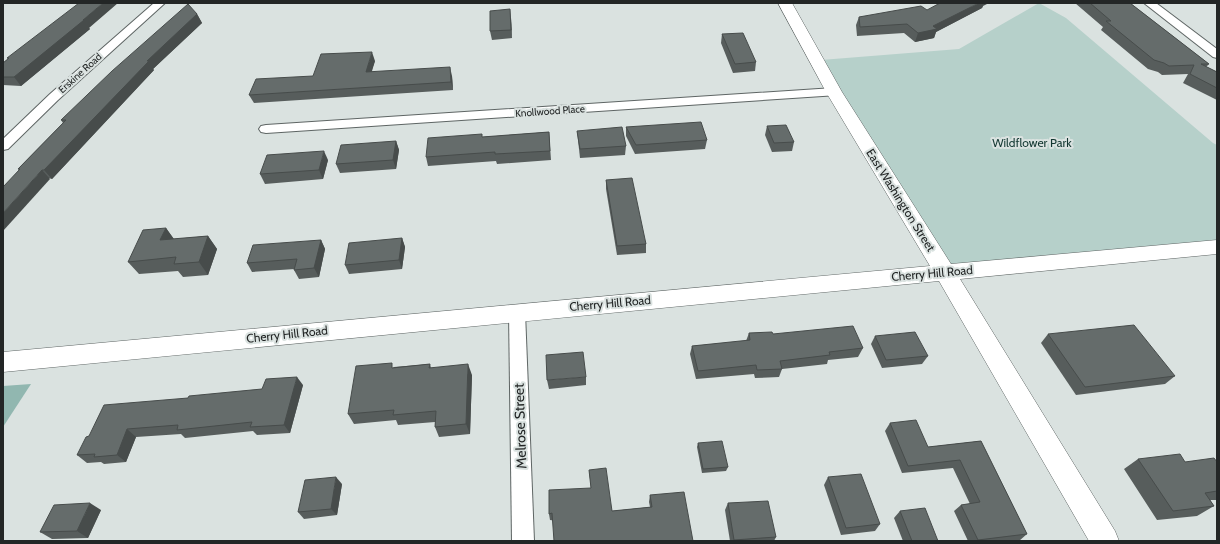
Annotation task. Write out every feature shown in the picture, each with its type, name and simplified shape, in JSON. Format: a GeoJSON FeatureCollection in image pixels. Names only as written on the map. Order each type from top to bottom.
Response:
{"type":"FeatureCollection","features":[{"type":"Feature","properties":{"kind":"street","name":"Erskine Road"},"geometry":{"type":"LineString","coordinates":[[3,146],[54,96],[160,3]]}},
{"type":"Feature","properties":{"kind":"street","name":"East Washington Street"},"geometry":{"type":"LineString","coordinates":[[786,3],[834,92],[945,272],[1105,541]]}},
{"type":"Feature","properties":{"kind":"street"},"geometry":{"type":"LineString","coordinates":[[1149,3],[1217,55]]}},
{"type":"Feature","properties":{"kind":"street","name":"Knollwood Place"},"geometry":{"type":"LineString","coordinates":[[266,129],[834,92]]}},
{"type":"Feature","properties":{"kind":"street","name":"Cherry Hill Road"},"geometry":{"type":"LineString","coordinates":[[3,362],[517,312],[1217,247]]}},
{"type":"Feature","properties":{"kind":"street","name":"Melrose Street"},"geometry":{"type":"LineString","coordinates":[[517,312],[523,541]]}},
{"type":"Feature","properties":{"kind":"green space","name":"Wildflower Park"},"geometry":{"type":"Polygon","coordinates":[[[1039,3],[1066,18],[1217,145],[1217,244],[946,267],[821,60],[959,49],[1039,3]]]}},
{"type":"Feature","properties":{"kind":"green space"},"geometry":{"type":"Polygon","coordinates":[[[31,384],[3,427],[3,386],[31,384]]]}},
{"type":"Feature","properties":{"kind":"building"},"geometry":{"type":"Polygon","coordinates":[[[79,3],[103,3],[14,77],[3,77],[3,63],[9,58],[7,58],[79,3]]]}},
{"type":"Feature","properties":{"kind":"building"},"geometry":{"type":"Polygon","coordinates":[[[940,3],[979,3],[933,26],[937,29],[918,33],[907,24],[860,27],[859,17],[921,6],[927,10],[940,3]]]}},
{"type":"Feature","properties":{"kind":"building"},"geometry":{"type":"Polygon","coordinates":[[[1090,3],[1130,3],[1209,64],[1201,64],[1217,72],[1217,88],[1190,74],[1194,65],[1169,66],[1154,60],[1106,21],[1111,21],[1090,3]]]}},
{"type":"Feature","properties":{"kind":"building"},"geometry":{"type":"Polygon","coordinates":[[[188,4],[197,14],[147,61],[149,61],[44,170],[42,170],[3,213],[3,187],[20,169],[18,169],[66,120],[61,120],[112,71],[188,4]]]}},
{"type":"Feature","properties":{"kind":"building"},"geometry":{"type":"Polygon","coordinates":[[[510,9],[511,30],[490,31],[490,11],[510,9]]]}},
{"type":"Feature","properties":{"kind":"building"},"geometry":{"type":"Polygon","coordinates":[[[743,33],[756,62],[735,64],[722,34],[743,33]]]}},
{"type":"Feature","properties":{"kind":"building"},"geometry":{"type":"Polygon","coordinates":[[[372,52],[366,72],[450,67],[451,82],[249,95],[256,79],[313,76],[321,54],[372,52]]]}},
{"type":"Feature","properties":{"kind":"building"},"geometry":{"type":"Polygon","coordinates":[[[701,122],[707,140],[636,145],[626,127],[701,122]]]}},
{"type":"Feature","properties":{"kind":"building"},"geometry":{"type":"Polygon","coordinates":[[[786,125],[794,142],[774,143],[767,126],[786,125]]]}},
{"type":"Feature","properties":{"kind":"building"},"geometry":{"type":"Polygon","coordinates":[[[622,127],[626,146],[580,149],[577,131],[622,127]]]}},
{"type":"Feature","properties":{"kind":"building"},"geometry":{"type":"Polygon","coordinates":[[[549,132],[550,151],[495,154],[495,152],[426,157],[428,138],[482,134],[482,137],[549,132]]]}},
{"type":"Feature","properties":{"kind":"building"},"geometry":{"type":"Polygon","coordinates":[[[396,141],[393,160],[336,164],[341,145],[396,141]]]}},
{"type":"Feature","properties":{"kind":"building"},"geometry":{"type":"Polygon","coordinates":[[[324,151],[319,170],[260,174],[267,155],[324,151]]]}},
{"type":"Feature","properties":{"kind":"building"},"geometry":{"type":"Polygon","coordinates":[[[632,178],[646,244],[617,246],[606,180],[632,178]]]}},
{"type":"Feature","properties":{"kind":"building"},"geometry":{"type":"Polygon","coordinates":[[[166,228],[160,240],[208,236],[199,262],[174,264],[176,257],[128,262],[143,230],[166,228]]]}},
{"type":"Feature","properties":{"kind":"building"},"geometry":{"type":"Polygon","coordinates":[[[402,238],[399,260],[345,265],[349,243],[402,238]]]}},
{"type":"Feature","properties":{"kind":"building"},"geometry":{"type":"Polygon","coordinates":[[[321,240],[314,268],[294,270],[297,259],[247,263],[253,245],[321,240]]]}},
{"type":"Feature","properties":{"kind":"building"},"geometry":{"type":"Polygon","coordinates":[[[1134,325],[1175,376],[1085,387],[1048,334],[1134,325]]]}},
{"type":"Feature","properties":{"kind":"building"},"geometry":{"type":"Polygon","coordinates":[[[853,326],[863,348],[829,352],[830,355],[780,361],[782,369],[757,370],[756,365],[698,371],[692,346],[750,340],[749,333],[772,332],[773,334],[853,326]]]}},
{"type":"Feature","properties":{"kind":"building"},"geometry":{"type":"Polygon","coordinates":[[[915,332],[928,356],[886,360],[875,336],[915,332]]]}},
{"type":"Feature","properties":{"kind":"building"},"geometry":{"type":"Polygon","coordinates":[[[583,352],[586,377],[547,380],[546,355],[583,352]]]}},
{"type":"Feature","properties":{"kind":"building"},"geometry":{"type":"Polygon","coordinates":[[[392,363],[392,368],[430,364],[429,368],[468,364],[466,424],[435,427],[436,411],[393,415],[394,410],[348,414],[356,366],[392,363]]]}},
{"type":"Feature","properties":{"kind":"building"},"geometry":{"type":"Polygon","coordinates":[[[297,377],[284,425],[250,427],[252,422],[177,430],[178,425],[127,429],[117,455],[94,457],[95,454],[77,455],[86,437],[89,436],[104,405],[188,398],[189,396],[262,389],[266,379],[297,377]]]}},
{"type":"Feature","properties":{"kind":"building"},"geometry":{"type":"Polygon","coordinates":[[[916,420],[928,447],[981,441],[1027,534],[978,540],[961,505],[980,502],[960,460],[908,466],[890,423],[916,420]]]}},
{"type":"Feature","properties":{"kind":"building"},"geometry":{"type":"Polygon","coordinates":[[[722,441],[728,467],[703,469],[698,443],[722,441]]]}},
{"type":"Feature","properties":{"kind":"building"},"geometry":{"type":"Polygon","coordinates":[[[1180,454],[1185,462],[1214,458],[1217,462],[1217,491],[1205,493],[1214,506],[1173,511],[1138,459],[1180,454]]]}},
{"type":"Feature","properties":{"kind":"building"},"geometry":{"type":"Polygon","coordinates":[[[606,468],[612,511],[652,507],[650,495],[684,492],[693,541],[554,541],[552,513],[549,514],[549,490],[591,488],[589,470],[606,468]]]}},
{"type":"Feature","properties":{"kind":"building"},"geometry":{"type":"Polygon","coordinates":[[[861,474],[880,524],[846,528],[828,477],[861,474]]]}},
{"type":"Feature","properties":{"kind":"building"},"geometry":{"type":"Polygon","coordinates":[[[336,477],[331,509],[298,512],[305,480],[336,477]]]}},
{"type":"Feature","properties":{"kind":"building"},"geometry":{"type":"Polygon","coordinates":[[[768,501],[776,537],[734,540],[728,503],[768,501]]]}},
{"type":"Feature","properties":{"kind":"building"},"geometry":{"type":"Polygon","coordinates":[[[90,503],[77,531],[40,532],[54,505],[90,503]]]}},
{"type":"Feature","properties":{"kind":"building"},"geometry":{"type":"Polygon","coordinates":[[[925,508],[938,541],[912,541],[900,511],[925,508]]]}}]}
